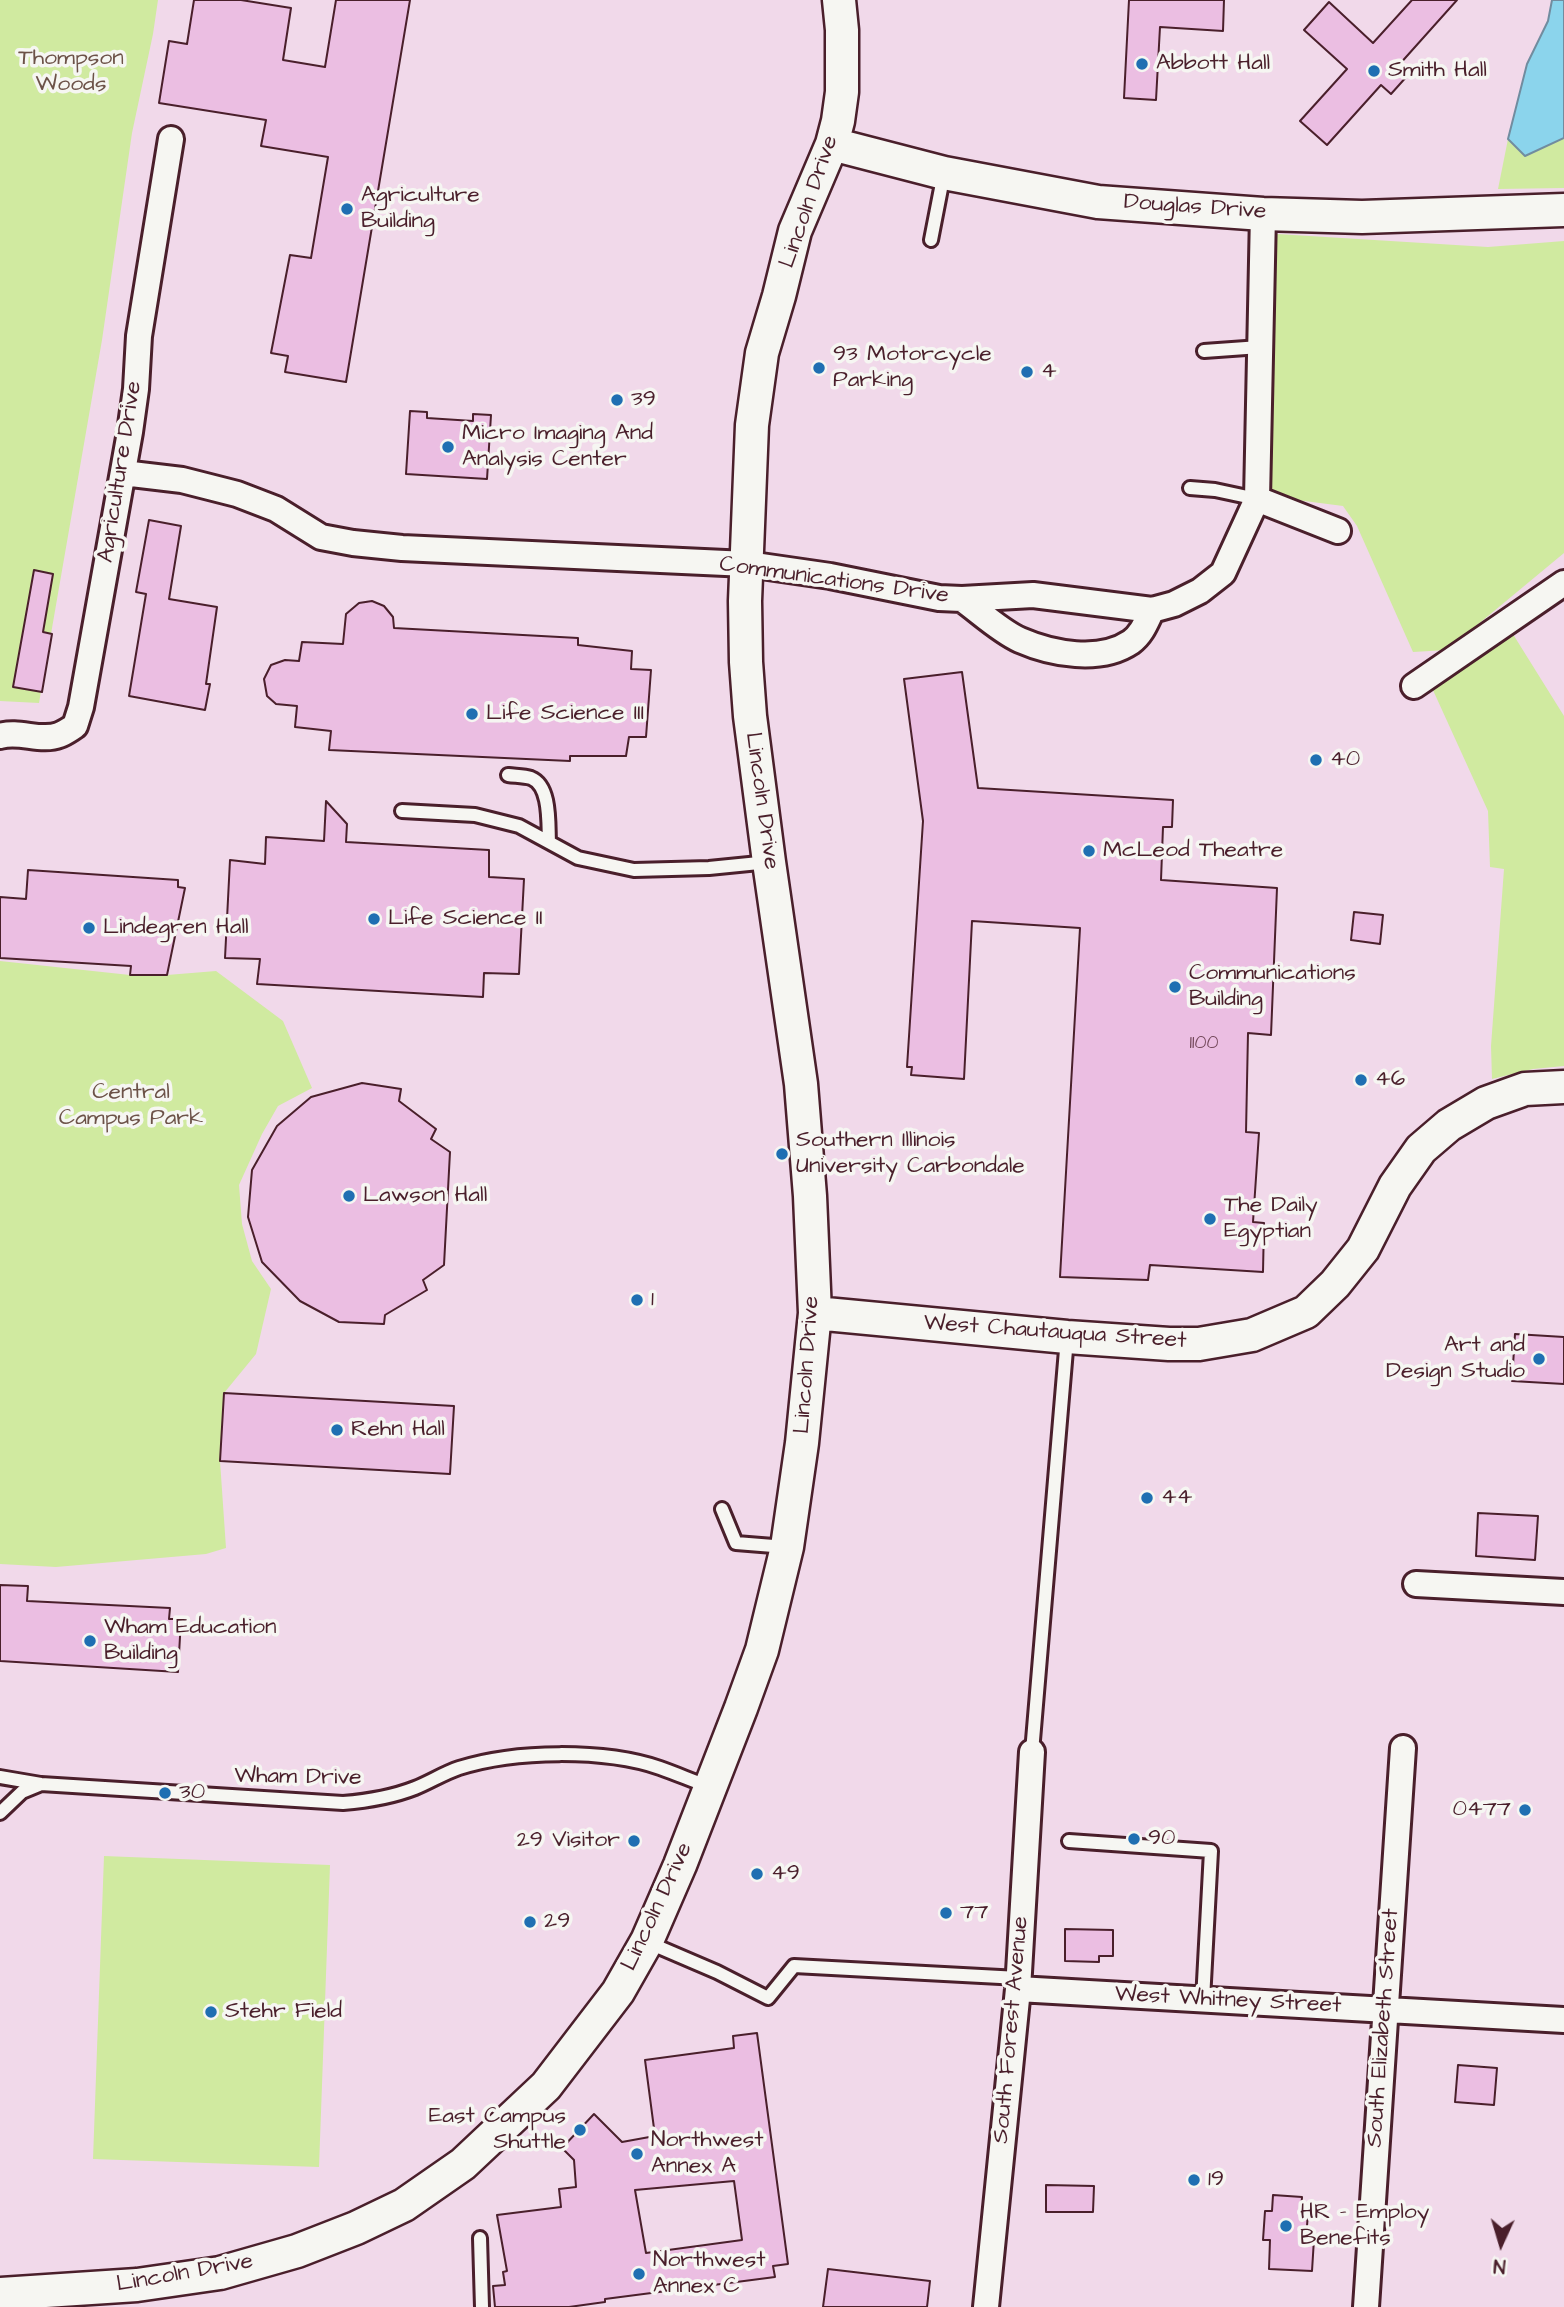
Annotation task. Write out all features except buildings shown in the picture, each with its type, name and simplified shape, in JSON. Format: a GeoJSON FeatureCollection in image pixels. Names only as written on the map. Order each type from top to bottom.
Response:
{"type":"FeatureCollection","features":[{"type":"Feature","properties":{"kind":"street","name":"Lincoln Drive"},"geometry":{"type":"LineString","coordinates":[[0,2294],[136,2285],[219,2273],[297,2251],[356,2228],[404,2205],[463,2164],[546,2086],[618,1992],[647,1941],[680,1865],[762,1650],[787,1547],[802,1443],[815,1313],[802,1095],[750,716],[746,662],[752,425],[761,353],[795,231],[832,144],[842,92],[839,0]]}},
{"type":"Feature","properties":{"kind":"street","name":"Agriculture Drive"},"geometry":{"type":"LineString","coordinates":[[0,736],[10,733],[57,736],[75,726],[81,707],[123,472],[136,389],[139,336],[171,138]]}},
{"type":"Feature","properties":{"kind":"street","name":"Douglas Drive"},"geometry":{"type":"LineString","coordinates":[[832,144],[944,173],[1098,202],[1263,214],[1362,217],[1564,210]]}},
{"type":"Feature","properties":{"kind":"street","name":"Communications Drive"},"geometry":{"type":"LineString","coordinates":[[123,472],[182,480],[237,494],[276,509],[321,537],[352,543],[402,548],[747,564],[830,576],[939,598],[1033,594],[1152,610],[1174,604],[1200,591],[1223,573],[1257,499],[1263,214]]}},
{"type":"Feature","properties":{"kind":"street"},"geometry":{"type":"LineString","coordinates":[[1257,499],[1338,531]]}},
{"type":"Feature","properties":{"kind":"street"},"geometry":{"type":"LineString","coordinates":[[1415,686],[1564,583]]}},
{"type":"Feature","properties":{"kind":"street"},"geometry":{"type":"LineString","coordinates":[[962,599],[1019,639],[1067,653],[1110,651],[1131,642],[1142,631],[1152,610]]}},
{"type":"Feature","properties":{"kind":"street","name":"West Chautauqua Street"},"geometry":{"type":"LineString","coordinates":[[815,1313],[1067,1337],[1199,1344],[1252,1335],[1306,1312],[1335,1284],[1363,1249],[1395,1186],[1421,1149],[1469,1111],[1486,1103],[1525,1089],[1564,1087]]}},
{"type":"Feature","properties":{"kind":"street"},"geometry":{"type":"LineString","coordinates":[[1416,1584],[1564,1592]]}},
{"type":"Feature","properties":{"kind":"street","name":"South Elizabeth Street"},"geometry":{"type":"LineString","coordinates":[[1366,2307],[1384,2011],[1404,1748]]}},
{"type":"Feature","properties":{"kind":"street","name":"South Forest Avenue"},"geometry":{"type":"LineString","coordinates":[[986,2307],[1018,1983],[1032,1752]]}},
{"type":"Feature","properties":{"kind":"street","name":"West Whitney Street"},"geometry":{"type":"LineString","coordinates":[[1018,1983],[1203,2000],[1564,2020]]}},
{"type":"Feature","properties":{"kind":"lane"},"geometry":{"type":"LineString","coordinates":[[931,240],[944,173]]}},
{"type":"Feature","properties":{"kind":"lane"},"geometry":{"type":"LineString","coordinates":[[1204,351],[1260,347]]}},
{"type":"Feature","properties":{"kind":"lane"},"geometry":{"type":"LineString","coordinates":[[1190,488],[1257,499]]}},
{"type":"Feature","properties":{"kind":"lane"},"geometry":{"type":"LineString","coordinates":[[508,775],[530,778],[540,783],[545,796],[549,842]]}},
{"type":"Feature","properties":{"kind":"lane"},"geometry":{"type":"LineString","coordinates":[[402,811],[475,815],[519,826],[578,858],[634,870],[709,868],[769,862]]}},
{"type":"Feature","properties":{"kind":"lane"},"geometry":{"type":"LineString","coordinates":[[1032,1752],[1067,1337]]}},
{"type":"Feature","properties":{"kind":"lane"},"geometry":{"type":"LineString","coordinates":[[722,1509],[736,1543],[787,1547]]}},
{"type":"Feature","properties":{"kind":"lane","name":"Wham Drive"},"geometry":{"type":"LineString","coordinates":[[0,1777],[41,1784],[265,1800],[352,1802],[396,1795],[471,1766],[514,1756],[559,1755],[612,1757],[659,1768],[710,1788]]}},
{"type":"Feature","properties":{"kind":"lane"},"geometry":{"type":"LineString","coordinates":[[0,1813],[22,1792],[41,1784]]}},
{"type":"Feature","properties":{"kind":"lane"},"geometry":{"type":"LineString","coordinates":[[1069,1841],[1211,1851],[1203,2000]]}},
{"type":"Feature","properties":{"kind":"lane"},"geometry":{"type":"LineString","coordinates":[[647,1941],[768,1998],[794,1966],[1018,1983]]}},
{"type":"Feature","properties":{"kind":"lane"},"geometry":{"type":"LineString","coordinates":[[480,2238],[482,2307]]}},
{"type":"Feature","properties":{"kind":"shaded area","name":"Southern Illinois University Carbondale"},"geometry":{"type":"Polygon","coordinates":[[[0,0],[1564,0],[1564,2307],[0,2307],[0,0]]]}},
{"type":"Feature","properties":{"kind":"green space","name":"Thompson Woods"},"geometry":{"type":"Polygon","coordinates":[[[0,0],[158,0],[132,133],[102,340],[39,703],[0,701],[0,0]]]}},
{"type":"Feature","properties":{"kind":"green space"},"geometry":{"type":"Polygon","coordinates":[[[1564,138],[1564,188],[1498,189],[1508,139],[1525,156],[1564,138]]]}},
{"type":"Feature","properties":{"kind":"green space"},"geometry":{"type":"Polygon","coordinates":[[[1277,234],[1488,247],[1564,241],[1564,553],[1447,650],[1413,652],[1357,526],[1343,506],[1289,499],[1267,486],[1277,234]]]}},
{"type":"Feature","properties":{"kind":"green space"},"geometry":{"type":"Polygon","coordinates":[[[1506,623],[1564,716],[1564,1066],[1533,1069],[1492,1079],[1491,1046],[1504,869],[1490,867],[1488,811],[1427,677],[1506,623]]]}},
{"type":"Feature","properties":{"kind":"green space","name":"Central Campus Park"},"geometry":{"type":"Polygon","coordinates":[[[0,961],[130,975],[216,971],[283,1021],[312,1088],[278,1106],[239,1185],[242,1224],[252,1261],[271,1289],[256,1354],[224,1393],[220,1461],[226,1548],[206,1554],[56,1567],[0,1564],[0,961]]]}},
{"type":"Feature","properties":{"kind":"green space","name":"Stehr Field"},"geometry":{"type":"Polygon","coordinates":[[[104,1856],[330,1865],[319,2167],[93,2159],[104,1856]]]}},
{"type":"Feature","properties":{"kind":"water"},"geometry":{"type":"Polygon","coordinates":[[[1552,0],[1564,0],[1564,138],[1525,156],[1508,139],[1527,64],[1548,21],[1552,0]]]}},
{"type":"Feature","properties":{"kind":"place","name":"Abbott Hall"},"geometry":{"type":"Point","coordinates":[1142,64]}},
{"type":"Feature","properties":{"kind":"place","name":"Smith Hall"},"geometry":{"type":"Point","coordinates":[1374,71]}},
{"type":"Feature","properties":{"kind":"place","name":"Agriculture Building"},"geometry":{"type":"Point","coordinates":[347,209]}},
{"type":"Feature","properties":{"kind":"place","name":"93 Motorcycle Parking"},"geometry":{"type":"Point","coordinates":[819,368]}},
{"type":"Feature","properties":{"kind":"place","name":"4"},"geometry":{"type":"Point","coordinates":[1027,372]}},
{"type":"Feature","properties":{"kind":"place","name":"39"},"geometry":{"type":"Point","coordinates":[617,400]}},
{"type":"Feature","properties":{"kind":"place","name":"Micro Imaging And Analysis Center"},"geometry":{"type":"Point","coordinates":[448,447]}},
{"type":"Feature","properties":{"kind":"place","name":"Life Science III"},"geometry":{"type":"Point","coordinates":[472,714]}},
{"type":"Feature","properties":{"kind":"place","name":"40"},"geometry":{"type":"Point","coordinates":[1316,760]}},
{"type":"Feature","properties":{"kind":"place","name":"McLeod Theatre"},"geometry":{"type":"Point","coordinates":[1089,851]}},
{"type":"Feature","properties":{"kind":"place","name":"Life Science II"},"geometry":{"type":"Point","coordinates":[374,919]}},
{"type":"Feature","properties":{"kind":"place","name":"Lindegren Hall"},"geometry":{"type":"Point","coordinates":[89,928]}},
{"type":"Feature","properties":{"kind":"place","name":"Communications Building"},"geometry":{"type":"Point","coordinates":[1175,987]}},
{"type":"Feature","properties":{"kind":"place","name":"46"},"geometry":{"type":"Point","coordinates":[1361,1080]}},
{"type":"Feature","properties":{"kind":"place","name":"Southern Illinois University Carbondale"},"geometry":{"type":"Point","coordinates":[782,1154]}},
{"type":"Feature","properties":{"kind":"place","name":"Lawson Hall"},"geometry":{"type":"Point","coordinates":[349,1196]}},
{"type":"Feature","properties":{"kind":"place","name":"The Daily Egyptian"},"geometry":{"type":"Point","coordinates":[1210,1219]}},
{"type":"Feature","properties":{"kind":"place","name":"1"},"geometry":{"type":"Point","coordinates":[637,1300]}},
{"type":"Feature","properties":{"kind":"place","name":"Art and Design Studio"},"geometry":{"type":"Point","coordinates":[1539,1359]}},
{"type":"Feature","properties":{"kind":"place","name":"Rehn Hall"},"geometry":{"type":"Point","coordinates":[337,1430]}},
{"type":"Feature","properties":{"kind":"place","name":"44"},"geometry":{"type":"Point","coordinates":[1147,1498]}},
{"type":"Feature","properties":{"kind":"place","name":"Wham Education Building"},"geometry":{"type":"Point","coordinates":[90,1641]}},
{"type":"Feature","properties":{"kind":"place","name":"30"},"geometry":{"type":"Point","coordinates":[165,1793]}},
{"type":"Feature","properties":{"kind":"place","name":"0477"},"geometry":{"type":"Point","coordinates":[1525,1810]}},
{"type":"Feature","properties":{"kind":"place","name":"90"},"geometry":{"type":"Point","coordinates":[1134,1839]}},
{"type":"Feature","properties":{"kind":"place","name":"29 Visitor"},"geometry":{"type":"Point","coordinates":[634,1841]}},
{"type":"Feature","properties":{"kind":"place","name":"49"},"geometry":{"type":"Point","coordinates":[757,1874]}},
{"type":"Feature","properties":{"kind":"place","name":"77"},"geometry":{"type":"Point","coordinates":[946,1913]}},
{"type":"Feature","properties":{"kind":"place","name":"29"},"geometry":{"type":"Point","coordinates":[530,1922]}},
{"type":"Feature","properties":{"kind":"place","name":"Stehr Field"},"geometry":{"type":"Point","coordinates":[211,2012]}},
{"type":"Feature","properties":{"kind":"place","name":"East Campus Shuttle"},"geometry":{"type":"Point","coordinates":[580,2130]}},
{"type":"Feature","properties":{"kind":"place","name":"Northwest Annex A"},"geometry":{"type":"Point","coordinates":[637,2154]}},
{"type":"Feature","properties":{"kind":"place","name":"19"},"geometry":{"type":"Point","coordinates":[1194,2180]}},
{"type":"Feature","properties":{"kind":"place","name":"HR - Employ Benefits"},"geometry":{"type":"Point","coordinates":[1286,2226]}},
{"type":"Feature","properties":{"kind":"place","name":"Northwest Annex C"},"geometry":{"type":"Point","coordinates":[639,2274]}}]}
